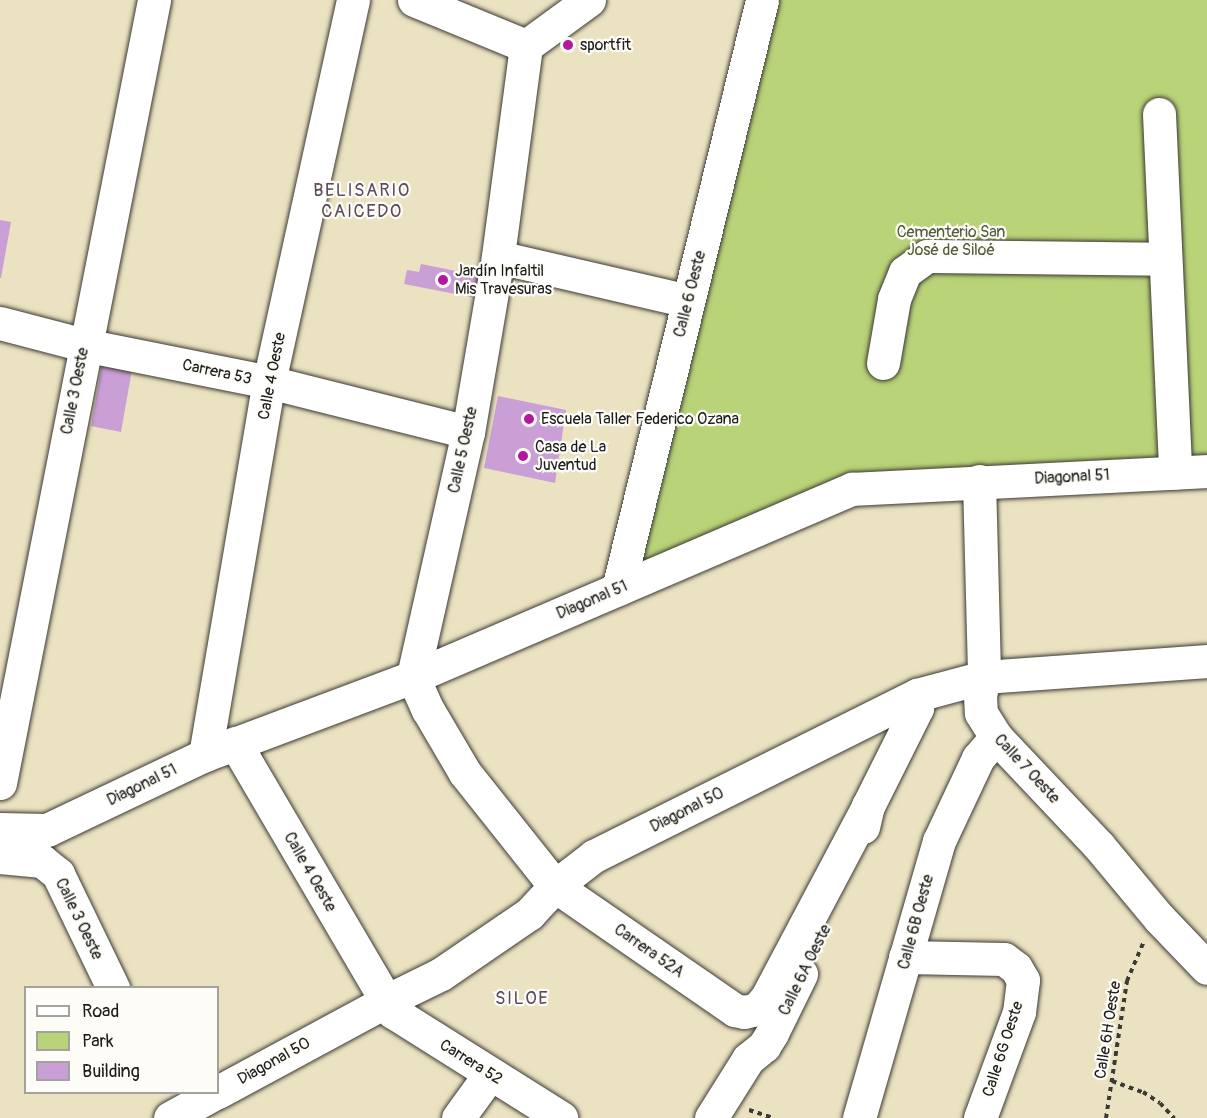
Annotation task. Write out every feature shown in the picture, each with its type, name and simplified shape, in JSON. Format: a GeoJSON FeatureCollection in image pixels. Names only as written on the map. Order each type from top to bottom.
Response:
{"type":"FeatureCollection","features":[{"type":"Feature","properties":{"kind":"street","name":"Calle 3 Oeste"},"geometry":{"type":"LineString","coordinates":[[0,783],[84,345],[154,0]]}},
{"type":"Feature","properties":{"kind":"street","name":"Calle 4 Oeste"},"geometry":{"type":"LineString","coordinates":[[205,754],[269,382],[352,0]]}},
{"type":"Feature","properties":{"kind":"street"},"geometry":{"type":"LineString","coordinates":[[414,0],[526,46],[589,0]]}},
{"type":"Feature","properties":{"kind":"street","name":"Calle 6 Oeste"},"geometry":{"type":"LineString","coordinates":[[618,589],[762,0]]}},
{"type":"Feature","properties":{"kind":"street","name":"Calle 5 Oeste"},"geometry":{"type":"LineString","coordinates":[[413,677],[468,432],[498,257],[526,46]]}},
{"type":"Feature","properties":{"kind":"street"},"geometry":{"type":"LineString","coordinates":[[1159,114],[1175,473]]}},
{"type":"Feature","properties":{"kind":"street"},"geometry":{"type":"LineString","coordinates":[[883,363],[894,298],[905,272],[927,256],[1165,259]]}},
{"type":"Feature","properties":{"kind":"street"},"geometry":{"type":"LineString","coordinates":[[498,257],[688,301]]}},
{"type":"Feature","properties":{"kind":"street","name":"Carrera 53"},"geometry":{"type":"LineString","coordinates":[[0,322],[84,345],[269,382],[468,432]]}},
{"type":"Feature","properties":{"kind":"street","name":"Diagonal 51"},"geometry":{"type":"LineString","coordinates":[[0,829],[47,831],[205,754],[413,677],[852,489],[1207,471]]}},
{"type":"Feature","properties":{"kind":"street","name":"Calle 7 Oeste"},"geometry":{"type":"LineString","coordinates":[[979,481],[984,677],[980,696],[981,713],[996,737],[1099,846],[1159,918],[1207,968]]}},
{"type":"Feature","properties":{"kind":"street","name":"Diagonal 50"},"geometry":{"type":"LineString","coordinates":[[219,1091],[386,1000],[441,974],[529,914],[555,886],[594,856],[917,694],[984,677],[1207,661]]}},
{"type":"Feature","properties":{"kind":"street"},"geometry":{"type":"LineString","coordinates":[[413,677],[428,710],[465,773],[555,886]]}},
{"type":"Feature","properties":{"kind":"street","name":"Calle 6A Oeste"},"geometry":{"type":"LineString","coordinates":[[744,1012],[757,1009],[767,997],[918,708],[917,694]]}},
{"type":"Feature","properties":{"kind":"street","name":"Calle 6B Oeste"},"geometry":{"type":"LineString","coordinates":[[859,1118],[939,841],[978,758],[996,737]]}},
{"type":"Feature","properties":{"kind":"street","name":"Calle 4 Oeste"},"geometry":{"type":"LineString","coordinates":[[235,743],[386,1000]]}},
{"type":"Feature","properties":{"kind":"street","name":"Calle 6A Oeste"},"geometry":{"type":"LineString","coordinates":[[711,1118],[748,1059],[764,1046],[779,1023],[792,991],[843,895],[855,861],[868,806]]}},
{"type":"Feature","properties":{"kind":"street","name":"Calle 3 Oeste"},"geometry":{"type":"LineString","coordinates":[[0,857],[42,861],[58,874],[113,986]]}},
{"type":"Feature","properties":{"kind":"street","name":"Carrera 52A"},"geometry":{"type":"LineString","coordinates":[[555,886],[735,1010],[744,1012]]}},
{"type":"Feature","properties":{"kind":"street","name":"Calle 6G Oeste"},"geometry":{"type":"LineString","coordinates":[[905,957],[1004,959],[1016,968],[1023,980],[1019,1012],[980,1118]]}},
{"type":"Feature","properties":{"kind":"street","name":"Carrera 52"},"geometry":{"type":"LineString","coordinates":[[386,1000],[393,1012],[408,1023],[561,1118]]}},
{"type":"Feature","properties":{"kind":"street"},"geometry":{"type":"LineString","coordinates":[[458,1118],[490,1074]]}},
{"type":"Feature","properties":{"kind":"street","name":"Diagonal 50"},"geometry":{"type":"LineString","coordinates":[[171,1111],[212,1094]]}},
{"type":"Feature","properties":{"kind":"path","name":"Calle 6H Oeste"},"geometry":{"type":"LineString","coordinates":[[1106,1118],[1127,981],[1140,946],[1159,918]]}},
{"type":"Feature","properties":{"kind":"path"},"geometry":{"type":"LineString","coordinates":[[1112,1081],[1143,1092],[1160,1103],[1174,1118]]}},
{"type":"Feature","properties":{"kind":"green space","name":"Cementerio San José de Siloé"},"geometry":{"type":"Polygon","coordinates":[[[762,0],[1207,0],[1207,471],[852,489],[618,589],[762,0]]]}},
{"type":"Feature","properties":{"kind":"building"},"geometry":{"type":"Polygon","coordinates":[[[0,220],[11,222],[1,278],[0,278],[0,220]]]}},
{"type":"Feature","properties":{"kind":"building","name":"Jardín Infaltil Mis Travesuras"},"geometry":{"type":"Polygon","coordinates":[[[421,264],[481,276],[476,298],[404,284],[407,270],[419,272],[421,264]]]}},
{"type":"Feature","properties":{"kind":"building"},"geometry":{"type":"Polygon","coordinates":[[[103,358],[133,364],[121,432],[91,426],[103,358]]]}},
{"type":"Feature","properties":{"kind":"building"},"geometry":{"type":"Polygon","coordinates":[[[498,396],[566,410],[555,483],[484,468],[498,396]]]}},
{"type":"Feature","properties":{"kind":"place","name":"sportfit"},"geometry":{"type":"Point","coordinates":[568,45]}},
{"type":"Feature","properties":{"kind":"place","name":"Jardín Infaltil Mis Travesuras"},"geometry":{"type":"Point","coordinates":[443,280]}},
{"type":"Feature","properties":{"kind":"place","name":"Escuela Taller Federico Ozana"},"geometry":{"type":"Point","coordinates":[529,419]}},
{"type":"Feature","properties":{"kind":"place","name":"Casa de La Juventud"},"geometry":{"type":"Point","coordinates":[523,456]}},
{"type":"Feature","properties":{"kind":"district","name":"BELISARIO CAICEDO"},"geometry":{"type":"Point","coordinates":[362,202]}},
{"type":"Feature","properties":{"kind":"district","name":"SILOE"},"geometry":{"type":"Point","coordinates":[522,999]}}]}
